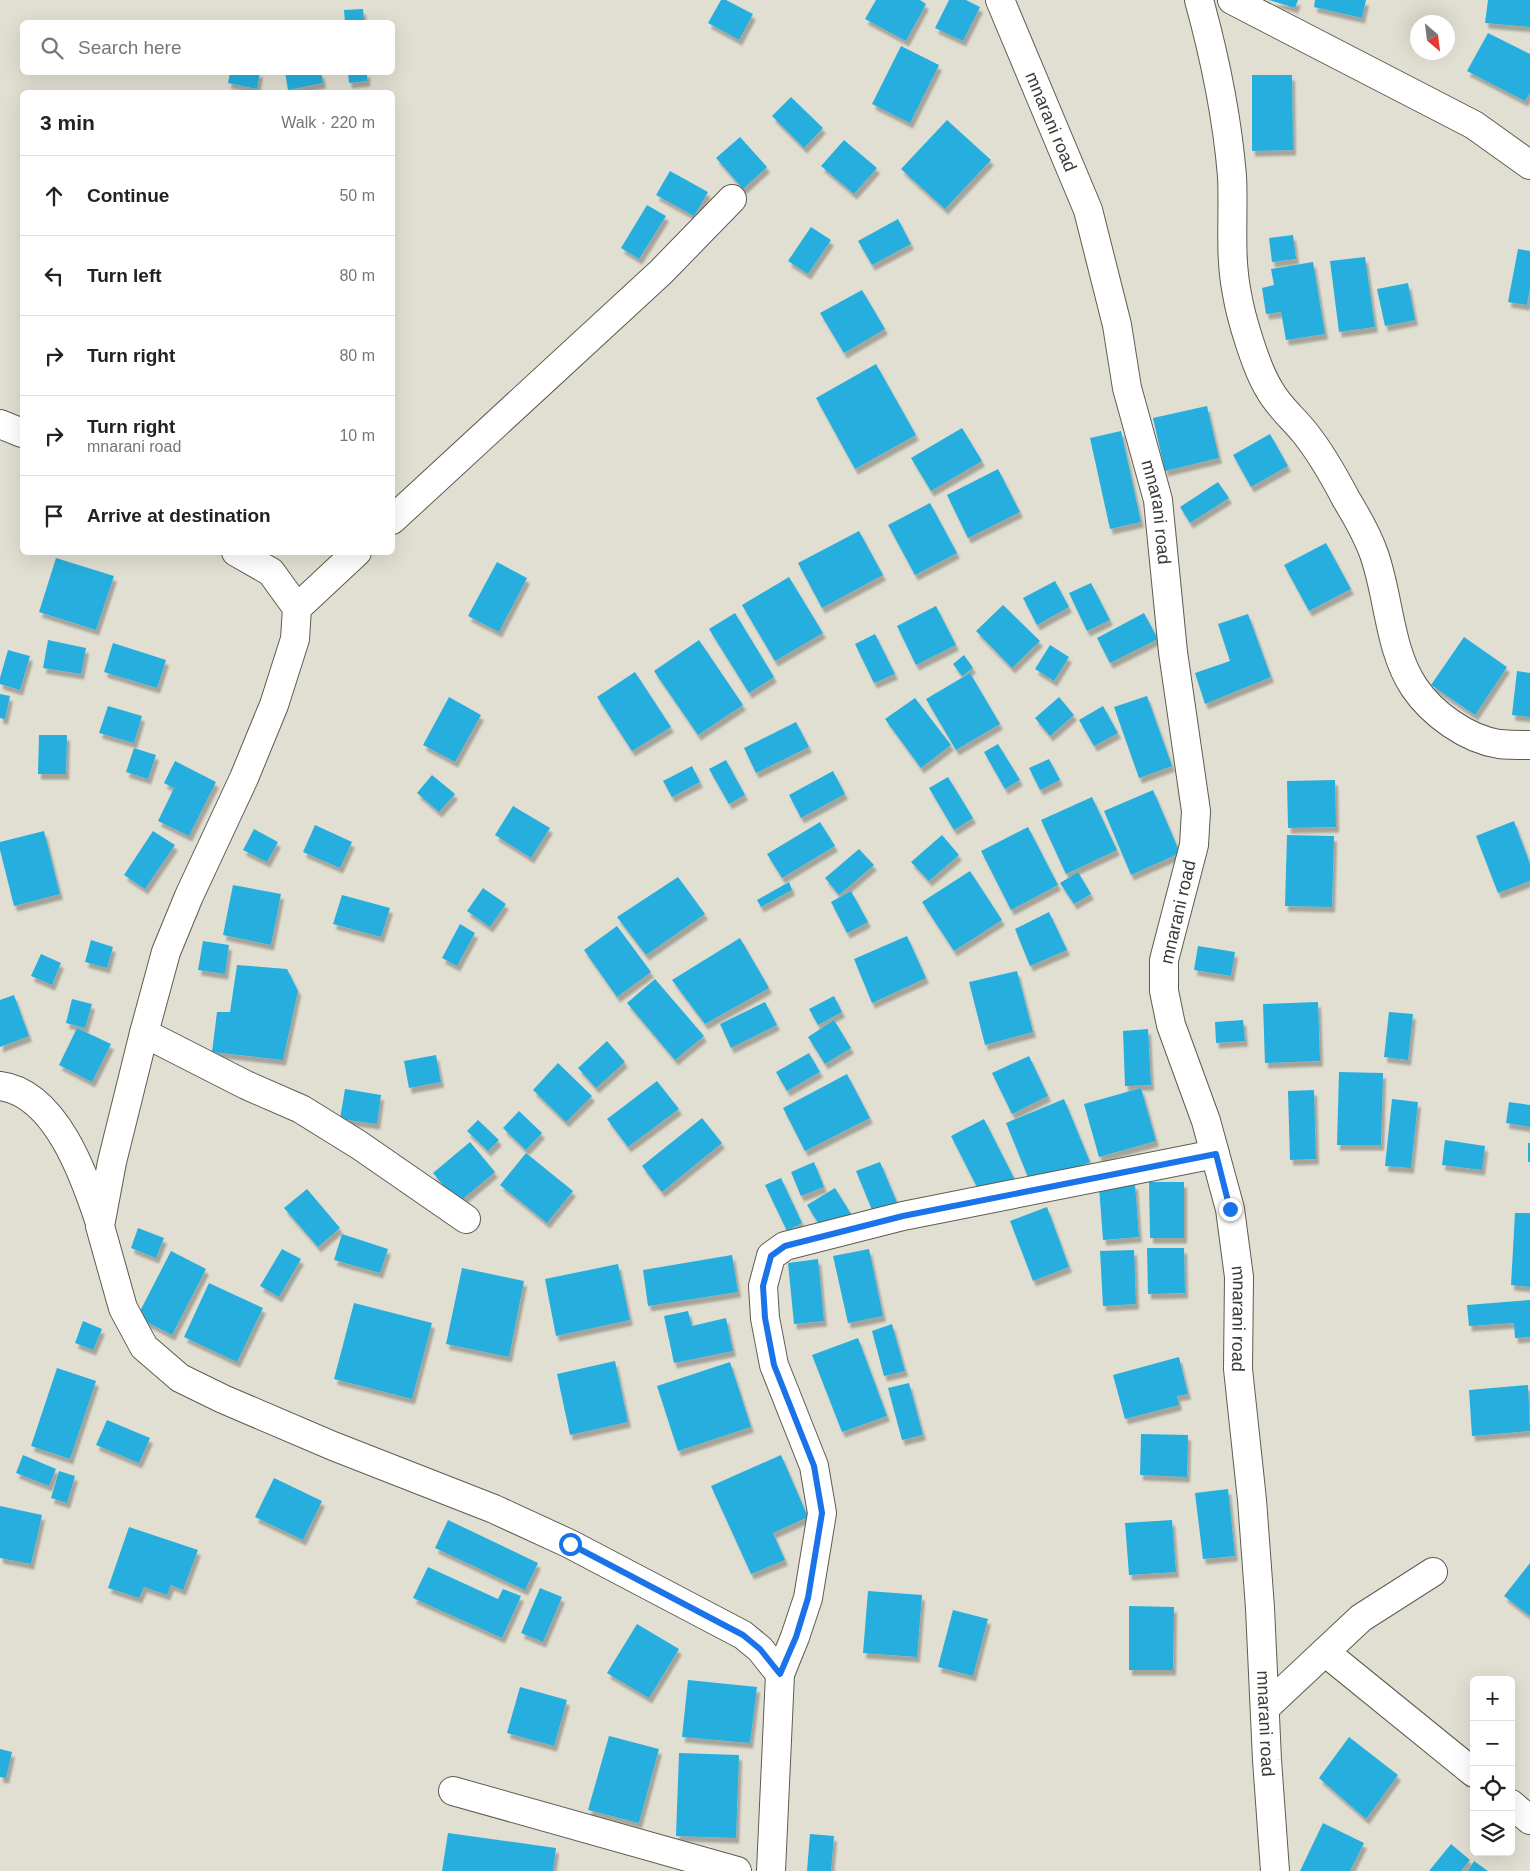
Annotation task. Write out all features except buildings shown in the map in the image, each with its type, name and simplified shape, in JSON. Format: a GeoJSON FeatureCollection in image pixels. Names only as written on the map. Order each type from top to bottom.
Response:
{"type":"FeatureCollection","features":[{"type":"Feature","properties":{"kind":"street","name":"mnarani road"},"geometry":{"type":"LineString","coordinates":[[1000,0],[1088,210],[1117,326],[1127,388],[1158,500],[1173,652],[1196,811],[1194,845],[1164,960],[1164,991],[1171,1025],[1216,1154],[1230,1209],[1239,1277],[1238,1369],[1254,1519],[1275,1871]]}},
{"type":"Feature","properties":{"kind":"street"},"geometry":{"type":"LineString","coordinates":[[1199,0],[1220,87],[1228,140],[1232,179],[1232,260],[1237,294],[1253,349],[1268,388],[1283,410],[1304,432],[1327,465],[1366,534],[1377,565],[1400,662],[1414,688],[1437,713],[1468,734],[1499,744],[1530,745]]}},
{"type":"Feature","properties":{"kind":"street"},"geometry":{"type":"LineString","coordinates":[[1232,0],[1474,125],[1530,165]]}},
{"type":"Feature","properties":{"kind":"street"},"geometry":{"type":"LineString","coordinates":[[395,517],[661,272],[732,199]]}},
{"type":"Feature","properties":{"kind":"street"},"geometry":{"type":"LineString","coordinates":[[0,424],[20,431]]}},
{"type":"Feature","properties":{"kind":"street"},"geometry":{"type":"LineString","coordinates":[[100,1226],[112,1162],[166,952],[189,896],[244,778],[274,705],[296,639],[297,608],[271,572],[241,555]]}},
{"type":"Feature","properties":{"kind":"street"},"geometry":{"type":"LineString","coordinates":[[297,608],[354,555]]}},
{"type":"Feature","properties":{"kind":"street"},"geometry":{"type":"LineString","coordinates":[[144,1033],[301,1109],[359,1145],[466,1219]]}},
{"type":"Feature","properties":{"kind":"street"},"geometry":{"type":"LineString","coordinates":[[0,1086],[13,1088],[33,1101],[54,1122],[71,1148],[87,1183],[123,1308],[144,1347],[180,1378],[222,1399],[333,1446],[494,1509],[570,1544],[743,1635],[760,1649],[780,1674]]}},
{"type":"Feature","properties":{"kind":"street"},"geometry":{"type":"LineString","coordinates":[[771,1871],[780,1674],[796,1637],[808,1598],[822,1513],[814,1466],[774,1365],[765,1318],[763,1286],[771,1256],[785,1246],[903,1216],[1216,1154]]}},
{"type":"Feature","properties":{"kind":"street"},"geometry":{"type":"LineString","coordinates":[[1266,1706],[1360,1618],[1434,1572]]}},
{"type":"Feature","properties":{"kind":"street"},"geometry":{"type":"LineString","coordinates":[[1325,1652],[1470,1770]]}},
{"type":"Feature","properties":{"kind":"street"},"geometry":{"type":"LineString","coordinates":[[453,1791],[737,1871]]}},
{"type":"Feature","properties":{"kind":"street"},"geometry":{"type":"LineString","coordinates":[[1515,1807],[1530,1820]]}},
{"type":"Feature","properties":{"kind":"route"},"geometry":{"type":"LineString","coordinates":[[570,1544],[743,1635],[760,1649],[780,1674],[796,1637],[808,1598],[822,1513],[814,1466],[774,1365],[765,1318],[763,1286],[771,1256],[785,1246],[903,1216],[1216,1154],[1230,1209]]}}]}
